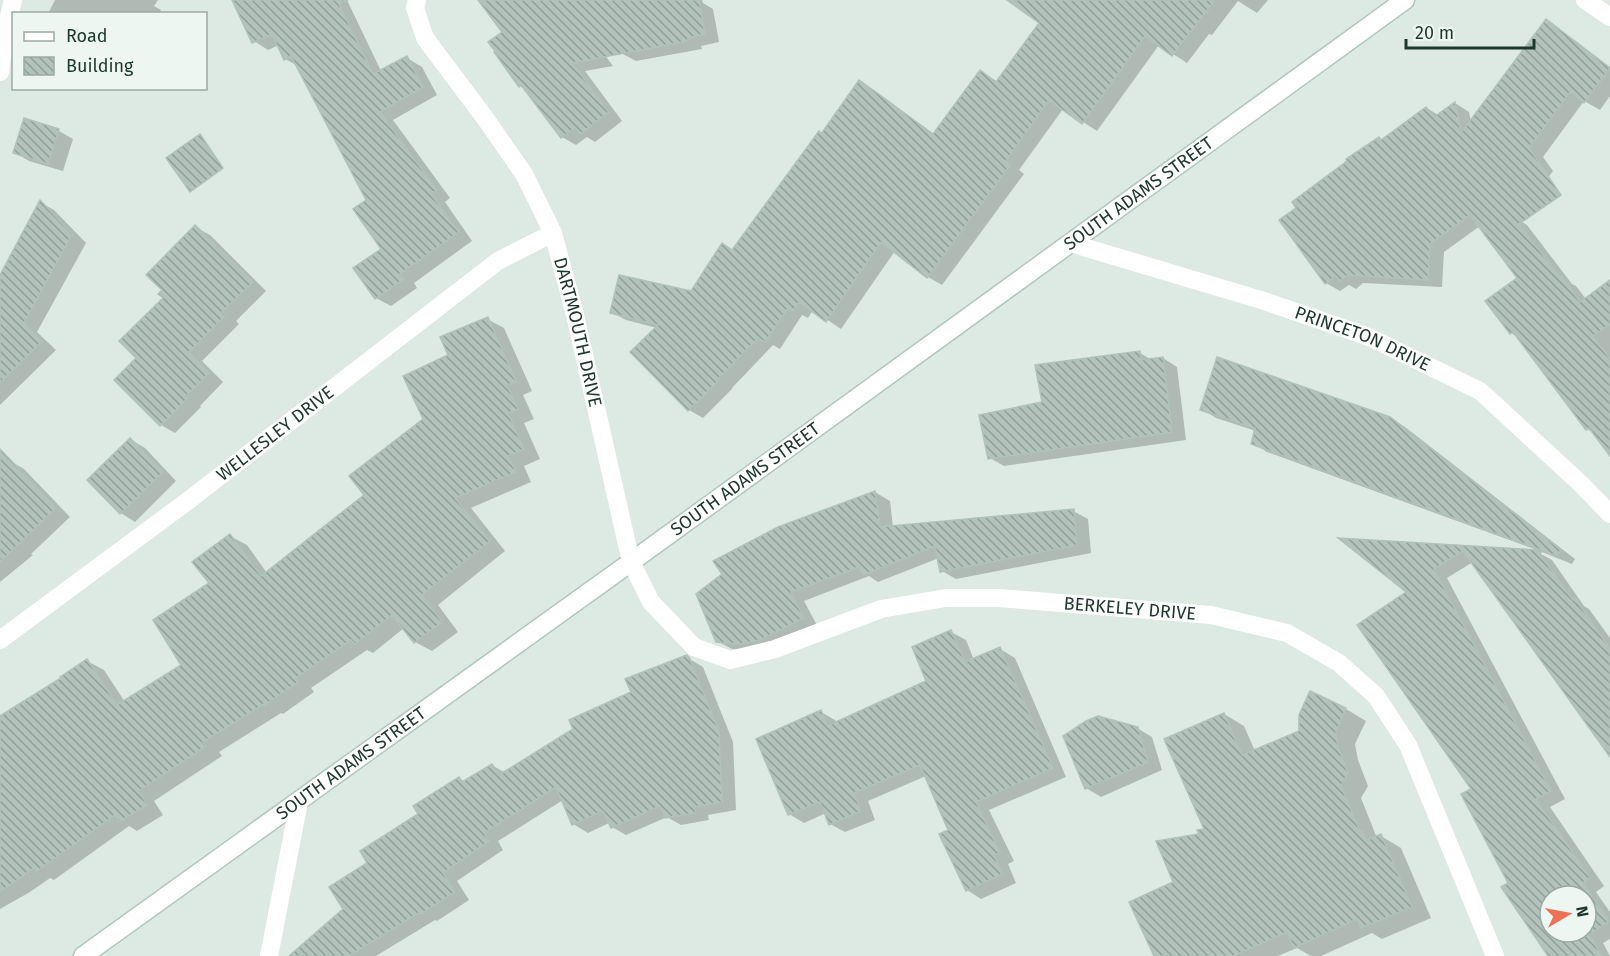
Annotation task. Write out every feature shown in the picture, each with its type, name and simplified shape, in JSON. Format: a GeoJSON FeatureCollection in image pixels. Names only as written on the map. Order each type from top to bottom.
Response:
{"type":"FeatureCollection","features":[{"type":"Feature","properties":{"kind":"street"},"geometry":{"type":"LineString","coordinates":[[0,72],[6,28],[13,0]]}},
{"type":"Feature","properties":{"kind":"street","name":"DARTMOUTH DRIVE"},"geometry":{"type":"LineString","coordinates":[[417,0],[415,8],[425,38],[524,174],[553,233],[575,315],[631,562]]}},
{"type":"Feature","properties":{"kind":"street","name":"SOUTH ADAMS STREET"},"geometry":{"type":"LineString","coordinates":[[83,956],[631,562],[1405,0]]}},
{"type":"Feature","properties":{"kind":"street"},"geometry":{"type":"LineString","coordinates":[[1585,0],[1610,17]]}},
{"type":"Feature","properties":{"kind":"street","name":"WELLESLEY DRIVE"},"geometry":{"type":"LineString","coordinates":[[0,640],[189,500],[498,261],[553,233]]}},
{"type":"Feature","properties":{"kind":"street","name":"PRINCETON DRIVE"},"geometry":{"type":"LineString","coordinates":[[1070,243],[1261,300],[1369,337],[1480,391],[1581,484],[1610,514]]}},
{"type":"Feature","properties":{"kind":"street","name":"BERKELEY DRIVE"},"geometry":{"type":"LineString","coordinates":[[631,562],[651,602],[694,647],[730,660],[775,649],[881,609],[946,598],[999,598],[1211,615],[1287,633],[1339,663],[1376,696],[1408,745],[1495,956]]}},
{"type":"Feature","properties":{"kind":"street"},"geometry":{"type":"LineString","coordinates":[[269,956],[299,802]]}},
{"type":"Feature","properties":{"kind":"building"},"geometry":{"type":"Polygon","coordinates":[[[232,0],[348,0],[339,4],[373,74],[407,56],[423,87],[380,112],[437,190],[431,194],[459,232],[400,274],[404,279],[375,299],[353,268],[381,249],[353,209],[366,200],[291,56],[284,60],[272,34],[252,43],[232,0]]]}},
{"type":"Feature","properties":{"kind":"building"},"geometry":{"type":"Polygon","coordinates":[[[478,0],[699,0],[705,34],[688,38],[688,41],[572,63],[609,112],[580,134],[575,128],[561,138],[494,52],[488,42],[502,32],[478,0]]]}},
{"type":"Feature","properties":{"kind":"building"},"geometry":{"type":"Polygon","coordinates":[[[1007,0],[1215,0],[1172,56],[1145,36],[1082,124],[1049,100],[1006,161],[1011,164],[927,278],[881,242],[826,322],[799,302],[793,311],[788,308],[765,342],[758,338],[688,411],[630,352],[658,325],[610,313],[619,275],[691,291],[722,243],[732,250],[819,131],[821,134],[859,80],[933,134],[980,70],[996,82],[1039,23],[1007,0]]]}},
{"type":"Feature","properties":{"kind":"building"},"geometry":{"type":"Polygon","coordinates":[[[1546,19],[1610,68],[1584,103],[1570,92],[1529,148],[1561,195],[1519,224],[1560,277],[1562,276],[1580,302],[1610,280],[1610,324],[1593,336],[1610,359],[1610,456],[1589,428],[1586,430],[1513,332],[1510,334],[1485,301],[1517,278],[1470,215],[1430,244],[1428,280],[1348,275],[1340,281],[1336,276],[1325,284],[1279,220],[1296,208],[1292,202],[1347,161],[1346,159],[1379,137],[1381,140],[1426,107],[1434,117],[1455,102],[1461,133],[1546,19]]]}},
{"type":"Feature","properties":{"kind":"building"},"geometry":{"type":"Polygon","coordinates":[[[24,118],[59,129],[48,164],[13,153],[24,118]]]}},
{"type":"Feature","properties":{"kind":"building"},"geometry":{"type":"Polygon","coordinates":[[[200,134],[223,168],[190,192],[166,158],[200,134]]]}},
{"type":"Feature","properties":{"kind":"building"},"geometry":{"type":"Polygon","coordinates":[[[40,200],[72,234],[24,323],[42,341],[0,383],[0,275],[40,200]]]}},
{"type":"Feature","properties":{"kind":"building"},"geometry":{"type":"Polygon","coordinates":[[[195,225],[253,282],[222,312],[226,315],[189,352],[209,373],[160,426],[114,380],[136,358],[119,341],[163,298],[158,294],[162,290],[146,275],[195,225]]]}},
{"type":"Feature","properties":{"kind":"building"},"geometry":{"type":"Polygon","coordinates":[[[488,317],[516,382],[507,385],[518,409],[508,413],[524,449],[508,456],[516,472],[455,498],[490,541],[422,595],[442,622],[414,643],[392,615],[355,644],[351,640],[296,678],[298,682],[265,705],[203,742],[206,746],[139,791],[147,805],[119,822],[115,815],[37,871],[34,868],[0,892],[0,716],[87,659],[117,705],[181,665],[153,620],[209,583],[192,562],[230,534],[261,576],[364,495],[349,476],[423,419],[403,376],[448,355],[440,337],[488,317]]]}},
{"type":"Feature","properties":{"kind":"building"},"geometry":{"type":"Polygon","coordinates":[[[1140,351],[1141,360],[1163,357],[1172,432],[988,459],[979,415],[1042,402],[1035,365],[1140,351]]]}},
{"type":"Feature","properties":{"kind":"building"},"geometry":{"type":"Polygon","coordinates":[[[1217,357],[1390,417],[1561,550],[1557,556],[1251,444],[1255,428],[1200,410],[1217,357]]]}},
{"type":"Feature","properties":{"kind":"building"},"geometry":{"type":"Polygon","coordinates":[[[130,438],[163,472],[120,514],[87,480],[130,438]]]}},
{"type":"Feature","properties":{"kind":"building"},"geometry":{"type":"Polygon","coordinates":[[[0,449],[56,508],[0,562],[0,449]]]}},
{"type":"Feature","properties":{"kind":"building"},"geometry":{"type":"Polygon","coordinates":[[[875,491],[880,527],[1074,509],[1077,545],[940,572],[935,546],[863,575],[859,567],[791,592],[804,618],[760,640],[739,644],[716,642],[696,594],[722,574],[713,561],[778,527],[875,491]]]}},
{"type":"Feature","properties":{"kind":"building"},"geometry":{"type":"Polygon","coordinates":[[[1338,538],[1537,550],[1573,600],[1575,598],[1610,649],[1610,757],[1463,551],[1434,569],[1551,791],[1536,799],[1590,878],[1584,884],[1538,884],[1538,941],[1501,887],[1508,883],[1461,794],[1471,789],[1357,625],[1406,592],[1338,538]]]}},
{"type":"Feature","properties":{"kind":"building"},"geometry":{"type":"Polygon","coordinates":[[[951,630],[965,662],[1000,647],[1053,768],[976,802],[1000,853],[994,855],[1002,874],[966,891],[939,834],[948,830],[920,765],[854,793],[861,811],[829,825],[820,802],[788,815],[756,739],[821,710],[827,726],[926,681],[912,647],[951,630]]]}},
{"type":"Feature","properties":{"kind":"building"},"geometry":{"type":"Polygon","coordinates":[[[687,655],[719,732],[722,802],[694,807],[696,813],[665,818],[660,806],[611,828],[603,811],[572,825],[556,787],[484,833],[489,841],[443,873],[455,892],[421,914],[420,912],[349,956],[289,956],[343,909],[329,887],[367,863],[360,851],[418,814],[413,806],[459,777],[462,782],[492,764],[499,775],[573,729],[569,720],[631,692],[625,679],[687,655]]]}},
{"type":"Feature","properties":{"kind":"building"},"geometry":{"type":"Polygon","coordinates":[[[1310,691],[1346,708],[1336,732],[1338,747],[1348,773],[1341,786],[1360,831],[1362,830],[1367,840],[1381,834],[1412,907],[1361,928],[1357,919],[1294,948],[1287,932],[1233,956],[1154,956],[1129,902],[1173,882],[1156,841],[1199,834],[1197,830],[1204,829],[1164,739],[1224,713],[1242,755],[1299,731],[1299,715],[1310,691]]]}},
{"type":"Feature","properties":{"kind":"building"},"geometry":{"type":"Polygon","coordinates":[[[1098,716],[1138,727],[1148,762],[1085,789],[1063,736],[1098,716]]]}},
{"type":"Feature","properties":{"kind":"building"},"geometry":{"type":"Polygon","coordinates":[[[1598,905],[1609,921],[1598,929],[1598,905]]]}},
{"type":"Feature","properties":{"kind":"building"},"geometry":{"type":"Polygon","coordinates":[[[1540,944],[1595,944],[1602,956],[1548,956],[1540,944]]]}}]}
